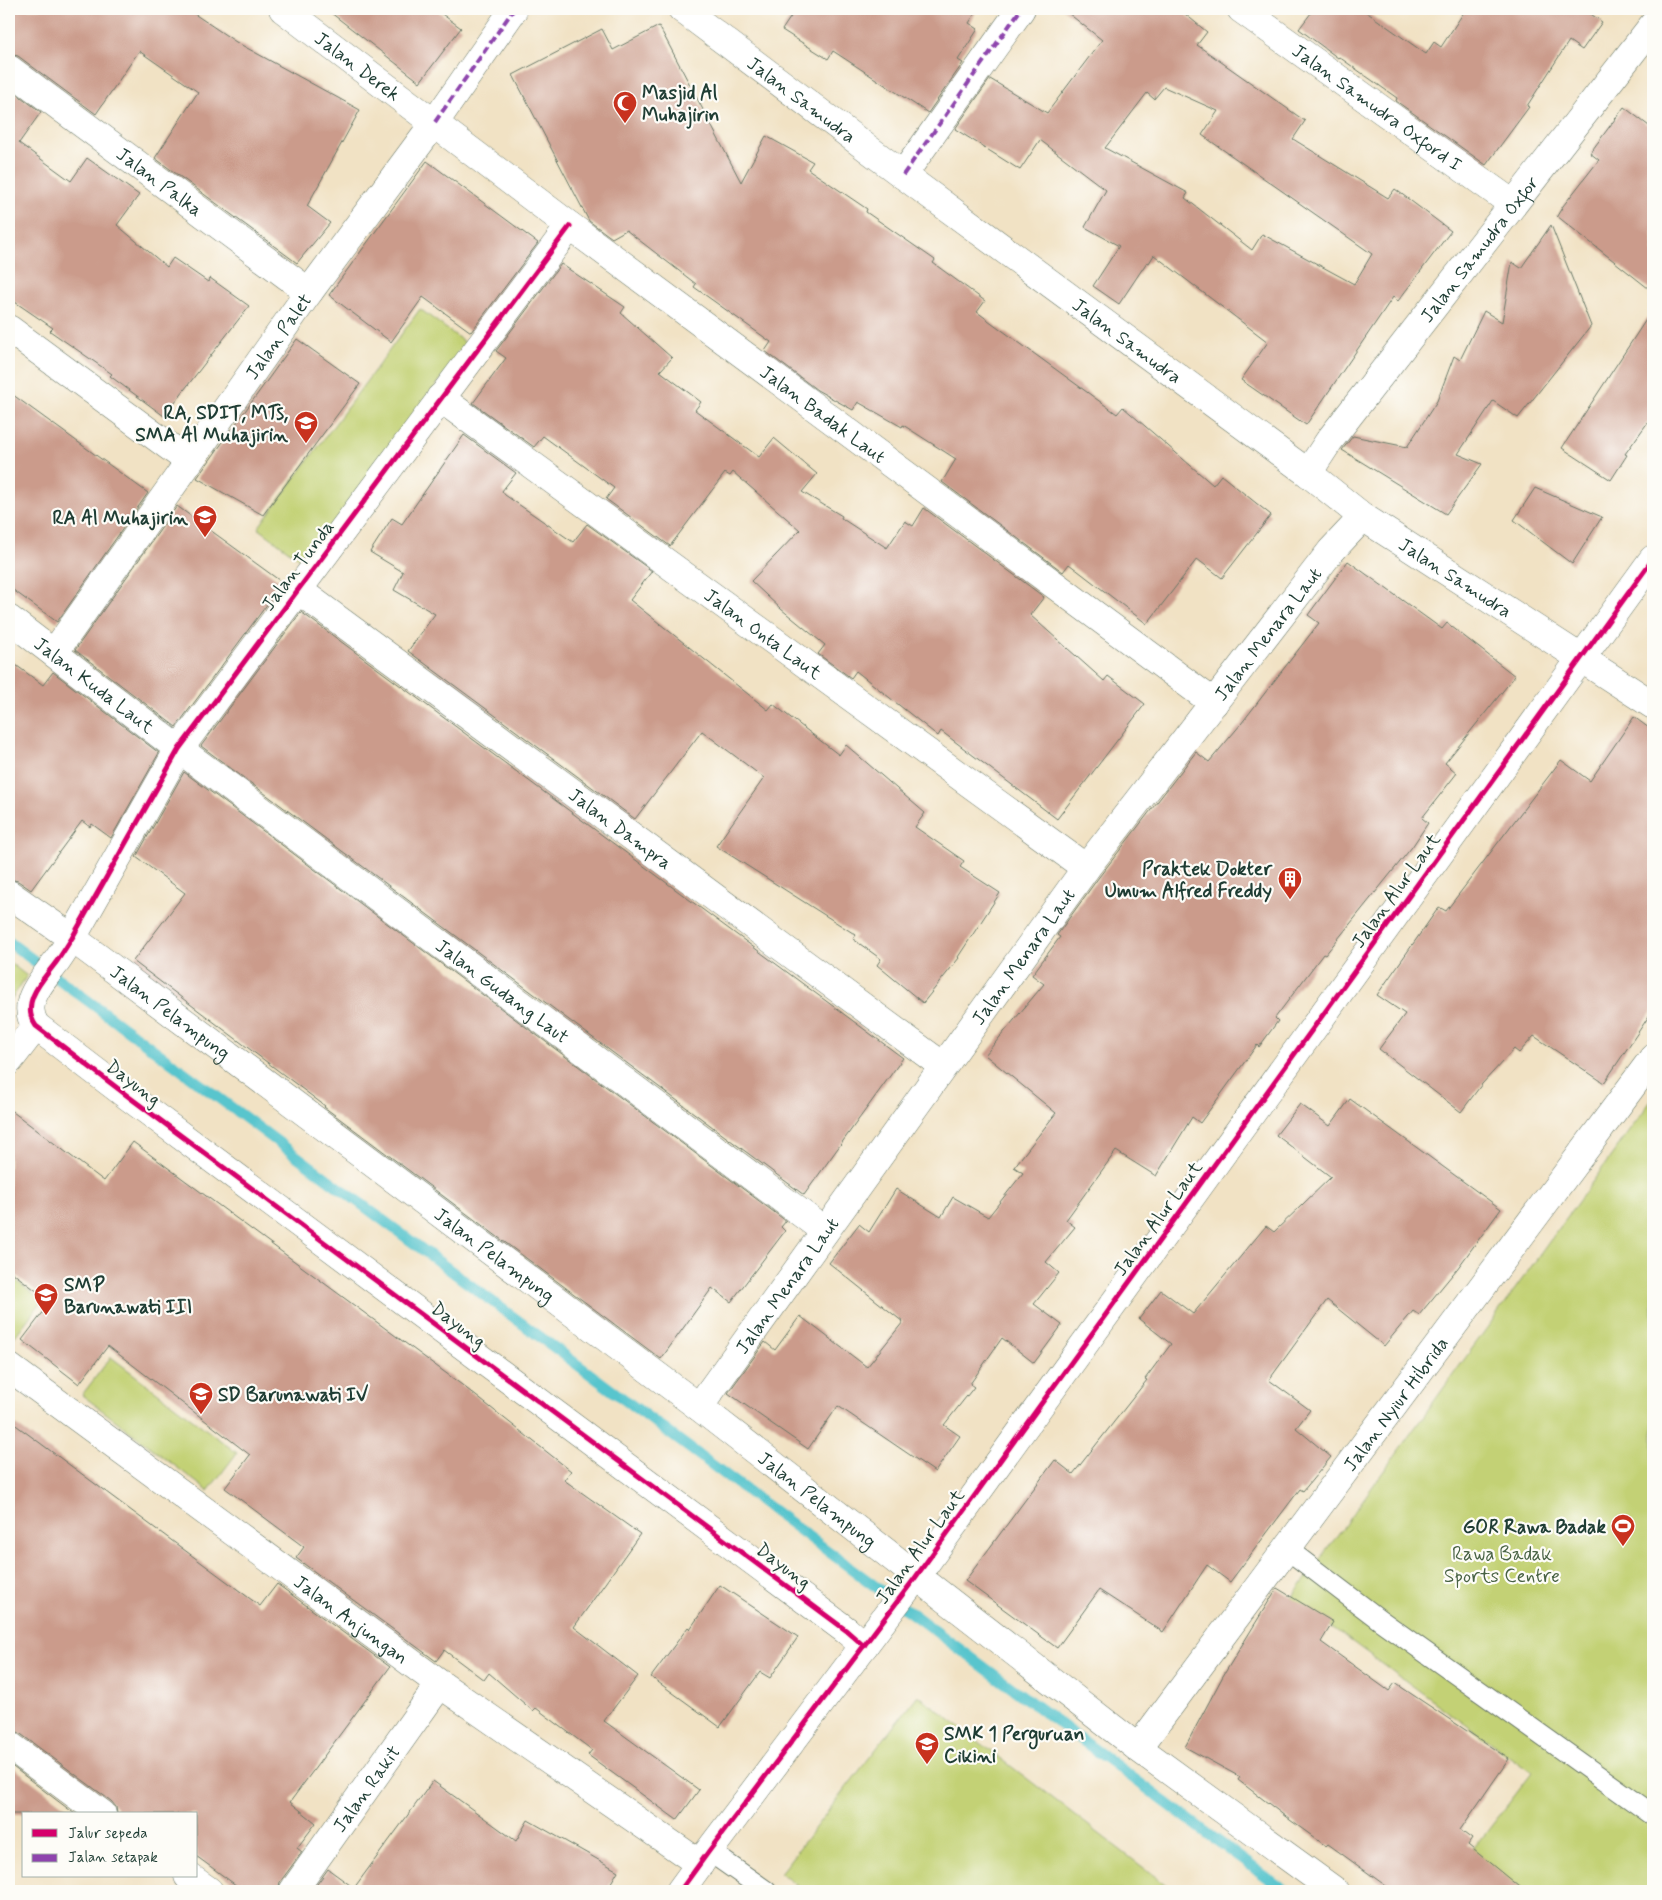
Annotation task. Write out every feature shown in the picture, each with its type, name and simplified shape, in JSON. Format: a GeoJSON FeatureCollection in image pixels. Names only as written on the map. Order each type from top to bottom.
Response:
{"type":"FeatureCollection","features":[{"type":"Feature","properties":{"kind":"street","name":"Jalan Derek"},"geometry":{"type":"LineString","coordinates":[[283,9],[435,122]]}},
{"type":"Feature","properties":{"kind":"street","name":"Jalan Palet"},"geometry":{"type":"LineString","coordinates":[[54,653],[309,292],[435,122],[514,9]]}},
{"type":"Feature","properties":{"kind":"street","name":"Jalan Samudra"},"geometry":{"type":"LineString","coordinates":[[682,9],[903,175],[1308,473],[1363,517],[1582,658]]}},
{"type":"Feature","properties":{"kind":"street"},"geometry":{"type":"LineString","coordinates":[[903,175],[1021,9]]}},
{"type":"Feature","properties":{"kind":"street","name":"Jalan Samudra Oxford I"},"geometry":{"type":"LineString","coordinates":[[1241,9],[1514,204]]}},
{"type":"Feature","properties":{"kind":"street","name":"Jalan Samudra Oxfor"},"geometry":{"type":"LineString","coordinates":[[1308,473],[1329,441],[1653,25]]}},
{"type":"Feature","properties":{"kind":"street","name":"Jalan Palka"},"geometry":{"type":"LineString","coordinates":[[9,69],[309,292]]}},
{"type":"Feature","properties":{"kind":"street","name":"Jalan Badak Laut"},"geometry":{"type":"LineString","coordinates":[[435,122],[570,226],[1214,703]]}},
{"type":"Feature","properties":{"kind":"street","name":"Jalan Tunda"},"geometry":{"type":"LineString","coordinates":[[36,1026],[32,1021],[30,1007],[36,988],[65,949],[179,749],[570,226]]}},
{"type":"Feature","properties":{"kind":"street"},"geometry":{"type":"LineString","coordinates":[[9,329],[189,461]]}},
{"type":"Feature","properties":{"kind":"street","name":"Jalan Onta Laut"},"geometry":{"type":"LineString","coordinates":[[440,398],[1086,868]]}},
{"type":"Feature","properties":{"kind":"street","name":"Jalan Menara Laut"},"geometry":{"type":"LineString","coordinates":[[699,1407],[1086,868],[1331,551],[1363,517]]}},
{"type":"Feature","properties":{"kind":"street","name":"Jalan Alur Laut"},"geometry":{"type":"LineString","coordinates":[[680,1891],[916,1576],[1653,559]]}},
{"type":"Feature","properties":{"kind":"street","name":"Jalan Dampra"},"geometry":{"type":"LineString","coordinates":[[298,590],[943,1066]]}},
{"type":"Feature","properties":{"kind":"street","name":"Jalan Kuda Laut"},"geometry":{"type":"LineString","coordinates":[[9,619],[179,749]]}},
{"type":"Feature","properties":{"kind":"street"},"geometry":{"type":"LineString","coordinates":[[1582,658],[1653,706]]}},
{"type":"Feature","properties":{"kind":"street","name":"Jalan Gudang Laut"},"geometry":{"type":"LineString","coordinates":[[179,749],[825,1231]]}},
{"type":"Feature","properties":{"kind":"street","name":"Jalan Pelampung"},"geometry":{"type":"LineString","coordinates":[[9,894],[65,949],[699,1407],[1138,1748],[1334,1891]]}},
{"type":"Feature","properties":{"kind":"street"},"geometry":{"type":"LineString","coordinates":[[9,1061],[36,1026]]}},
{"type":"Feature","properties":{"kind":"street","name":"Dayung"},"geometry":{"type":"LineString","coordinates":[[36,1026],[839,1625],[867,1641]]}},
{"type":"Feature","properties":{"kind":"street","name":"Jalan Nyiur Hibrida"},"geometry":{"type":"LineString","coordinates":[[1138,1748],[1653,1058]]}},
{"type":"Feature","properties":{"kind":"street","name":"Jalan Anjungan"},"geometry":{"type":"LineString","coordinates":[[9,1367],[440,1684],[704,1857]]}},
{"type":"Feature","properties":{"kind":"street","name":"Jalan Rakit"},"geometry":{"type":"LineString","coordinates":[[293,1891],[440,1684]]}},
{"type":"Feature","properties":{"kind":"street"},"geometry":{"type":"LineString","coordinates":[[9,1745],[99,1812]]}},
{"type":"Feature","properties":{"kind":"street"},"geometry":{"type":"LineString","coordinates":[[191,1878],[209,1891]]}},
{"type":"Feature","properties":{"kind":"lane"},"geometry":{"type":"LineString","coordinates":[[1287,1548],[1380,1620],[1653,1815]]}},
{"type":"Feature","properties":{"kind":"lane"},"geometry":{"type":"LineString","coordinates":[[704,1857],[766,1891]]}},
{"type":"Feature","properties":{"kind":"green space"},"geometry":{"type":"Polygon","coordinates":[[[420,309],[467,344],[305,563],[258,528],[420,309]]]}},
{"type":"Feature","properties":{"kind":"green space"},"geometry":{"type":"Polygon","coordinates":[[[9,962],[27,976],[9,1002],[9,962]]]}},
{"type":"Feature","properties":{"kind":"green space","name":"Rawa Badak Sports Centre"},"geometry":{"type":"Polygon","coordinates":[[[1653,1098],[1653,1891],[1521,1891],[1469,1855],[1532,1773],[1292,1598],[1653,1098]]]}},
{"type":"Feature","properties":{"kind":"green space"},"geometry":{"type":"Polygon","coordinates":[[[9,1275],[42,1301],[12,1340],[9,1337],[9,1275]]]}},
{"type":"Feature","properties":{"kind":"green space"},"geometry":{"type":"Polygon","coordinates":[[[111,1357],[237,1453],[208,1491],[82,1395],[111,1357]]]}},
{"type":"Feature","properties":{"kind":"green space","name":"SMK 1 Perguruan Cikini"},"geometry":{"type":"Polygon","coordinates":[[[918,1695],[1174,1891],[804,1891],[780,1873],[918,1695]]]}},
{"type":"Feature","properties":{"kind":"building"},"geometry":{"type":"Polygon","coordinates":[[[9,9],[187,9],[236,42],[360,110],[307,206],[330,223],[297,263],[155,158],[198,92],[139,51],[96,114],[18,56],[9,54],[9,9]]]}},
{"type":"Feature","properties":{"kind":"building"},"geometry":{"type":"Polygon","coordinates":[[[326,9],[435,9],[461,28],[420,82],[326,9]]]}},
{"type":"Feature","properties":{"kind":"building"},"geometry":{"type":"Polygon","coordinates":[[[796,9],[978,9],[969,23],[978,29],[958,60],[963,63],[928,113],[833,51],[828,59],[782,30],[796,9]]]}},
{"type":"Feature","properties":{"kind":"building"},"geometry":{"type":"Polygon","coordinates":[[[1063,9],[1179,9],[1207,32],[1197,45],[1305,121],[1293,139],[1388,198],[1395,189],[1451,231],[1398,301],[1393,297],[1306,425],[1241,380],[1268,342],[1154,255],[1149,263],[1147,262],[1119,304],[1093,286],[1119,246],[1085,227],[1106,190],[1040,140],[1020,170],[955,129],[990,79],[1047,113],[1102,40],[1063,9]],[[1164,87],[1154,99],[1147,93],[1105,148],[1188,193],[1185,198],[1252,250],[1262,234],[1354,284],[1372,254],[1202,135],[1218,111],[1164,87]]]}},
{"type":"Feature","properties":{"kind":"building"},"geometry":{"type":"Polygon","coordinates":[[[1314,9],[1362,9],[1426,54],[1434,42],[1441,47],[1466,9],[1590,9],[1588,12],[1602,22],[1582,50],[1569,41],[1527,106],[1529,107],[1486,165],[1396,101],[1397,98],[1299,29],[1314,9]]]}},
{"type":"Feature","properties":{"kind":"building"},"geometry":{"type":"Polygon","coordinates":[[[659,26],[741,182],[766,136],[813,162],[808,169],[867,209],[866,212],[935,260],[933,263],[985,301],[977,312],[1117,414],[1123,407],[1213,485],[1221,475],[1271,515],[1222,578],[1197,559],[1147,624],[1069,564],[1063,572],[942,482],[956,459],[903,425],[902,427],[858,402],[853,410],[817,390],[765,351],[771,342],[694,287],[696,284],[626,230],[612,238],[589,221],[513,75],[602,29],[613,50],[659,26]]]}},
{"type":"Feature","properties":{"kind":"building"},"geometry":{"type":"Polygon","coordinates":[[[9,88],[41,112],[19,143],[71,181],[87,158],[139,195],[117,225],[167,267],[173,258],[208,282],[210,278],[249,306],[164,416],[110,376],[112,374],[50,331],[53,328],[9,298],[9,88]]]}},
{"type":"Feature","properties":{"kind":"building"},"geometry":{"type":"Polygon","coordinates":[[[1624,107],[1653,129],[1653,292],[1557,216],[1599,160],[1590,153],[1624,107]]]}},
{"type":"Feature","properties":{"kind":"building"},"geometry":{"type":"Polygon","coordinates":[[[427,161],[538,243],[471,332],[423,297],[391,342],[329,295],[427,161]]]}},
{"type":"Feature","properties":{"kind":"building"},"geometry":{"type":"Polygon","coordinates":[[[1551,225],[1591,326],[1518,418],[1493,401],[1458,454],[1482,464],[1446,514],[1342,450],[1353,436],[1407,447],[1437,401],[1454,356],[1460,360],[1484,311],[1502,322],[1512,262],[1521,268],[1551,225]]]}},
{"type":"Feature","properties":{"kind":"building"},"geometry":{"type":"Polygon","coordinates":[[[561,264],[625,307],[621,313],[672,358],[660,371],[701,402],[695,410],[759,457],[774,438],[817,474],[802,492],[842,516],[841,518],[887,548],[905,521],[913,526],[924,508],[1044,597],[1030,615],[1104,681],[1108,676],[1145,704],[1057,819],[941,731],[938,736],[856,671],[851,678],[818,654],[825,645],[781,609],[751,581],[800,530],[733,472],[730,476],[725,473],[670,546],[606,499],[614,488],[543,436],[534,447],[473,403],[506,358],[496,351],[561,264]]]}},
{"type":"Feature","properties":{"kind":"building"},"geometry":{"type":"Polygon","coordinates":[[[1653,309],[1653,415],[1625,454],[1627,455],[1611,480],[1562,448],[1653,309]]]}},
{"type":"Feature","properties":{"kind":"building"},"geometry":{"type":"Polygon","coordinates":[[[297,339],[360,384],[263,515],[197,478],[297,339]]]}},
{"type":"Feature","properties":{"kind":"building"},"geometry":{"type":"Polygon","coordinates":[[[9,392],[148,493],[57,622],[9,587],[9,392]]]}},
{"type":"Feature","properties":{"kind":"building"},"geometry":{"type":"Polygon","coordinates":[[[464,435],[516,473],[502,491],[505,495],[573,542],[587,524],[652,571],[630,600],[768,710],[773,704],[839,755],[846,745],[925,813],[915,827],[964,861],[960,867],[1000,893],[959,958],[923,1003],[877,965],[881,959],[853,939],[856,935],[716,846],[764,778],[702,731],[635,819],[408,651],[435,614],[394,590],[403,572],[370,552],[392,518],[402,524],[464,435]]]}},
{"type":"Feature","properties":{"kind":"building"},"geometry":{"type":"Polygon","coordinates":[[[1535,488],[1602,517],[1572,564],[1514,520],[1535,488]]]}},
{"type":"Feature","properties":{"kind":"building"},"geometry":{"type":"Polygon","coordinates":[[[177,506],[283,583],[176,727],[75,650],[177,506]]]}},
{"type":"Feature","properties":{"kind":"building"},"geometry":{"type":"Polygon","coordinates":[[[1348,561],[1442,629],[1447,623],[1515,676],[1445,763],[1457,773],[1422,818],[1428,823],[1412,847],[1325,955],[1323,954],[1275,1018],[1278,1021],[1259,1047],[1257,1045],[1200,1123],[1192,1117],[1156,1176],[1116,1151],[1066,1220],[1075,1227],[1046,1262],[1059,1273],[1034,1304],[1062,1325],[1034,1363],[1002,1338],[970,1384],[974,1387],[944,1425],[960,1436],[935,1472],[838,1406],[808,1449],[728,1393],[765,1342],[775,1350],[800,1316],[867,1367],[903,1322],[829,1263],[859,1224],[869,1232],[896,1189],[941,1217],[953,1197],[988,1217],[1023,1173],[1014,1167],[1056,1113],[985,1055],[1044,984],[1032,975],[1060,937],[1057,935],[1099,877],[1196,752],[1209,762],[1241,724],[1319,623],[1308,615],[1348,561]]]}},
{"type":"Feature","properties":{"kind":"building"},"geometry":{"type":"Polygon","coordinates":[[[301,612],[903,1058],[804,1195],[201,746],[301,612]]]}},
{"type":"Feature","properties":{"kind":"building"},"geometry":{"type":"Polygon","coordinates":[[[9,660],[43,685],[53,672],[159,753],[111,838],[92,824],[90,827],[82,821],[31,890],[18,881],[9,879],[9,660]]]}},
{"type":"Feature","properties":{"kind":"building"},"geometry":{"type":"Polygon","coordinates":[[[1634,717],[1653,731],[1653,1010],[1604,1083],[1534,1036],[1519,1053],[1514,1049],[1482,1084],[1461,1112],[1379,1049],[1405,1014],[1377,995],[1439,907],[1446,911],[1561,760],[1590,781],[1634,717]]]}},
{"type":"Feature","properties":{"kind":"building"},"geometry":{"type":"Polygon","coordinates":[[[184,772],[786,1221],[781,1227],[785,1231],[731,1302],[712,1288],[661,1359],[324,1107],[133,961],[185,893],[136,857],[184,772]]]}},
{"type":"Feature","properties":{"kind":"building"},"geometry":{"type":"Polygon","coordinates":[[[1350,1099],[1501,1209],[1457,1269],[1419,1315],[1413,1311],[1384,1346],[1327,1300],[1269,1380],[1310,1410],[1296,1428],[1331,1457],[1303,1491],[1300,1489],[1230,1582],[1207,1565],[1163,1632],[1099,1590],[1057,1648],[965,1581],[1055,1460],[1073,1474],[1147,1380],[1145,1379],[1171,1344],[1139,1319],[1161,1290],[1193,1314],[1266,1226],[1274,1232],[1331,1177],[1276,1135],[1300,1104],[1330,1126],[1350,1099]]]}},
{"type":"Feature","properties":{"kind":"building"},"geometry":{"type":"Polygon","coordinates":[[[9,1109],[104,1181],[133,1142],[462,1385],[571,1471],[564,1480],[640,1534],[574,1627],[638,1676],[604,1721],[699,1790],[677,1820],[588,1755],[592,1750],[536,1708],[533,1711],[489,1673],[484,1680],[444,1650],[436,1661],[296,1558],[304,1547],[225,1488],[250,1455],[108,1346],[79,1384],[22,1340],[51,1302],[9,1270],[9,1109]]]}},
{"type":"Feature","properties":{"kind":"building"},"geometry":{"type":"Polygon","coordinates":[[[9,1420],[260,1606],[277,1584],[390,1667],[290,1802],[316,1823],[297,1848],[302,1852],[280,1882],[278,1891],[244,1891],[198,1857],[198,1812],[117,1812],[116,1807],[111,1801],[18,1732],[9,1730],[9,1420]]]}},
{"type":"Feature","properties":{"kind":"building"},"geometry":{"type":"Polygon","coordinates":[[[720,1585],[798,1637],[770,1678],[760,1672],[720,1727],[651,1677],[688,1627],[690,1629],[720,1585]]]}},
{"type":"Feature","properties":{"kind":"building"},"geometry":{"type":"Polygon","coordinates":[[[1277,1588],[1333,1622],[1321,1642],[1389,1691],[1395,1683],[1509,1759],[1460,1830],[1472,1839],[1468,1845],[1524,1891],[1393,1891],[1328,1844],[1326,1846],[1290,1820],[1238,1780],[1240,1777],[1185,1747],[1223,1676],[1277,1588]]]}},
{"type":"Feature","properties":{"kind":"building"},"geometry":{"type":"Polygon","coordinates":[[[9,1764],[72,1812],[22,1812],[22,1814],[9,1814],[9,1764]]]}},
{"type":"Feature","properties":{"kind":"building"},"geometry":{"type":"Polygon","coordinates":[[[433,1781],[516,1841],[528,1820],[618,1871],[606,1891],[312,1891],[328,1869],[354,1888],[433,1781]]]}},
{"type":"Feature","properties":{"kind":"waterway"},"geometry":{"type":"LineString","coordinates":[[9,942],[1285,1891]]}},
{"type":"Feature","properties":{"kind":"marked path"},"geometry":{"type":"LineString","coordinates":[[435,122],[514,9]]}},
{"type":"Feature","properties":{"kind":"marked path"},"geometry":{"type":"LineString","coordinates":[[903,175],[1021,9]]}},
{"type":"Feature","properties":{"kind":"cycle path"},"geometry":{"type":"LineString","coordinates":[[570,226],[179,749],[72,938],[35,991],[30,1008],[31,1017],[36,1026],[129,1097],[847,1631],[864,1646]]}},
{"type":"Feature","properties":{"kind":"cycle path"},"geometry":{"type":"LineString","coordinates":[[680,1891],[915,1578],[1653,559]]}},
{"type":"Feature","properties":{"kind":"place","name":"Masjid Al Muhajirin"},"geometry":{"type":"Point","coordinates":[625,124]}},
{"type":"Feature","properties":{"kind":"place","name":"RA, SDIT, MTs, SMA Al Muhajirin"},"geometry":{"type":"Point","coordinates":[306,444]}},
{"type":"Feature","properties":{"kind":"place","name":"RA Al Muhajirin"},"geometry":{"type":"Point","coordinates":[205,538]}},
{"type":"Feature","properties":{"kind":"place","name":"Praktek Dokter Umum Alfred Freddy"},"geometry":{"type":"Point","coordinates":[1290,900]}},
{"type":"Feature","properties":{"kind":"place","name":"SMP Barunawati III"},"geometry":{"type":"Point","coordinates":[46,1316]}},
{"type":"Feature","properties":{"kind":"place","name":"SD Barunawati IV"},"geometry":{"type":"Point","coordinates":[201,1415]}},
{"type":"Feature","properties":{"kind":"place","name":"GOR Rawa Badak"},"geometry":{"type":"Point","coordinates":[1623,1547]}},
{"type":"Feature","properties":{"kind":"place","name":"SMK 1 Perguruan Cikini"},"geometry":{"type":"Point","coordinates":[927,1765]}}]}
